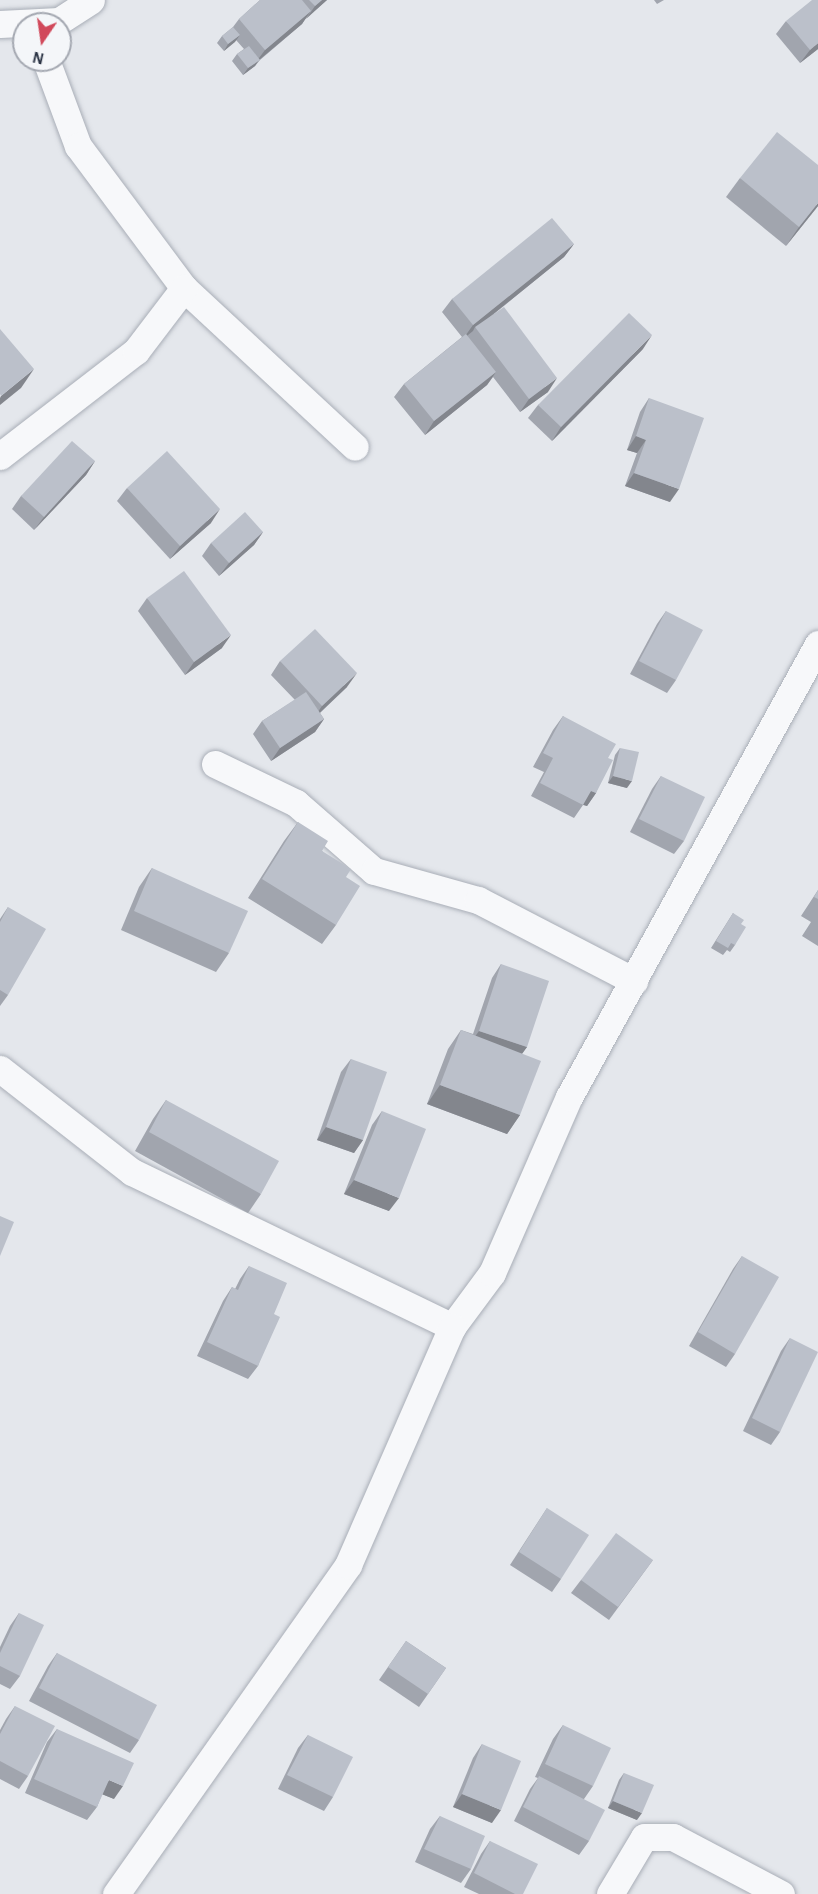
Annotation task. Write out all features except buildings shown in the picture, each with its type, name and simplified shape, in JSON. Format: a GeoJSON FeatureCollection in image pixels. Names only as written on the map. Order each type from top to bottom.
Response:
{"type":"FeatureCollection","features":[{"type":"Feature","properties":{"kind":"street"},"geometry":{"type":"LineString","coordinates":[[72,14],[91,0]]}},
{"type":"Feature","properties":{"kind":"street"},"geometry":{"type":"LineString","coordinates":[[50,72],[78,146],[184,288],[355,447]]}},
{"type":"Feature","properties":{"kind":"street"},"geometry":{"type":"LineString","coordinates":[[0,456],[136,351],[184,288]]}},
{"type":"Feature","properties":{"kind":"street"},"geometry":{"type":"LineString","coordinates":[[116,1894],[348,1565],[452,1327],[492,1273],[569,1097],[818,644]]}},
{"type":"Feature","properties":{"kind":"street"},"geometry":{"type":"LineString","coordinates":[[215,764],[296,803],[374,871],[478,900],[634,981]]}},
{"type":"Feature","properties":{"kind":"street"},"geometry":{"type":"LineString","coordinates":[[0,1069],[132,1172],[452,1327]]}},
{"type":"Feature","properties":{"kind":"street"},"geometry":{"type":"LineString","coordinates":[[610,1894],[644,1837],[673,1837],[781,1894]]}}]}
